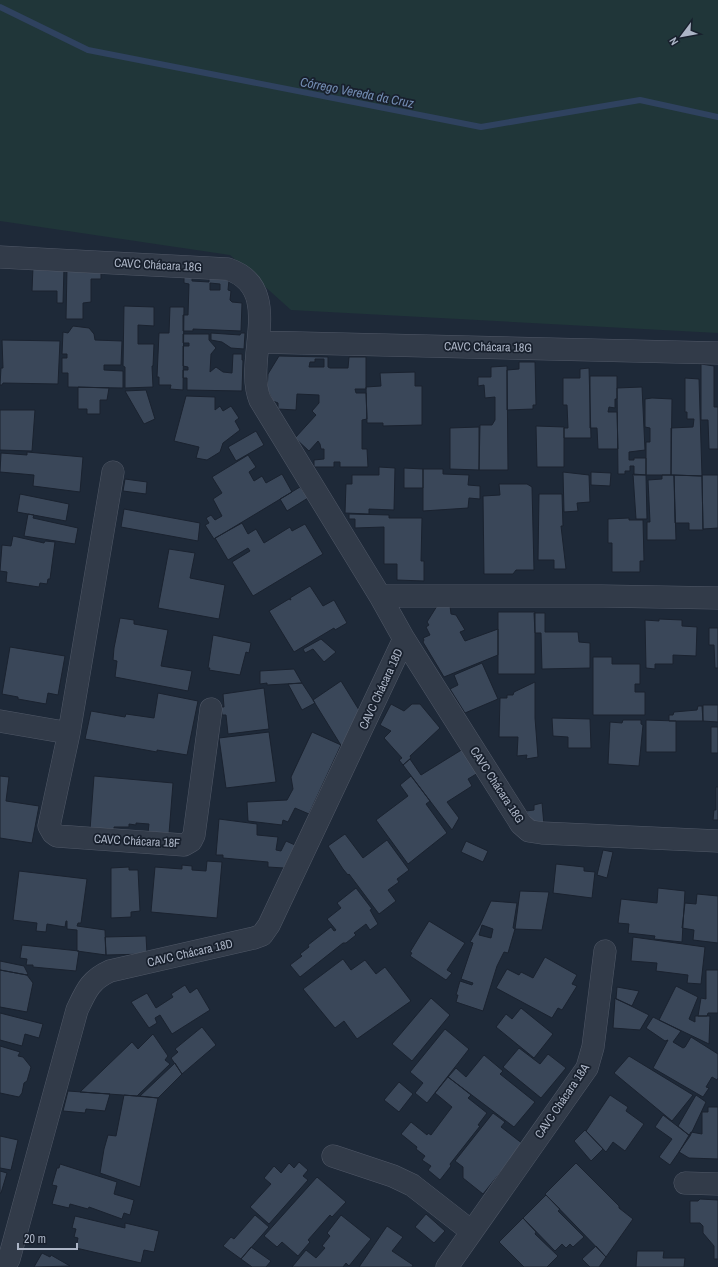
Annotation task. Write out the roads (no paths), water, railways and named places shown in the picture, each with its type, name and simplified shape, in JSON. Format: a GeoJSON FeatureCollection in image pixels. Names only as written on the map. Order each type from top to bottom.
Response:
{"type":"FeatureCollection","features":[{"type":"Feature","properties":{"kind":"street","name":"CAVC Chácara 18G"},"geometry":{"type":"LineString","coordinates":[[0,257],[228,269],[239,273],[252,284],[259,301],[259,342],[255,382],[260,400],[380,596],[404,639],[521,824],[529,831],[718,841]]}},
{"type":"Feature","properties":{"kind":"street","name":"CAVC Chácara 18G"},"geometry":{"type":"LineString","coordinates":[[259,342],[718,352]]}},
{"type":"Feature","properties":{"kind":"street","name":"CAVC Chácara 18F"},"geometry":{"type":"LineString","coordinates":[[113,472],[69,733],[49,826],[52,833],[57,836],[184,845],[191,841],[194,834],[211,709]]}},
{"type":"Feature","properties":{"kind":"street"},"geometry":{"type":"LineString","coordinates":[[380,596],[602,596],[718,598]]}},
{"type":"Feature","properties":{"kind":"street","name":"CAVC Chácara 18D"},"geometry":{"type":"LineString","coordinates":[[4,1267],[9,1259],[76,1010],[88,988],[98,976],[110,970],[262,935],[270,925],[404,639]]}},
{"type":"Feature","properties":{"kind":"street"},"geometry":{"type":"LineString","coordinates":[[0,721],[69,733]]}},
{"type":"Feature","properties":{"kind":"street","name":"CAVC Chácara 18A"},"geometry":{"type":"LineString","coordinates":[[447,1267],[587,1068],[593,1047],[605,951]]}},
{"type":"Feature","properties":{"kind":"street"},"geometry":{"type":"LineString","coordinates":[[333,1156],[393,1176],[412,1186],[471,1231]]}},
{"type":"Feature","properties":{"kind":"street"},"geometry":{"type":"LineString","coordinates":[[685,1184],[718,1184]]}},
{"type":"Feature","properties":{"kind":"waterway","name":"Córrego Vereda da Cruz"},"geometry":{"type":"LineString","coordinates":[[0,7],[88,50],[481,127],[640,100],[718,117]]}}]}
